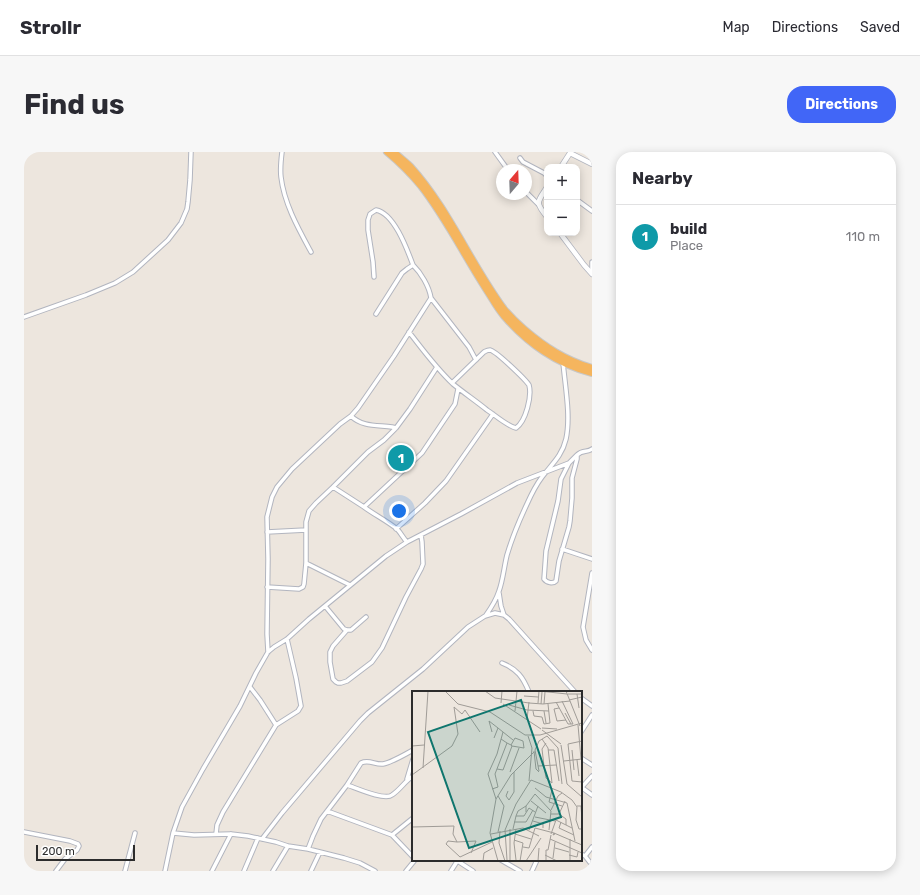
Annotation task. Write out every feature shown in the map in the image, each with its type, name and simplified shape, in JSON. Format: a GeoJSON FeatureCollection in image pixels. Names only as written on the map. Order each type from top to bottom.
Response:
{"type":"FeatureCollection","features":[{"type":"Feature","properties":{"kind":"highway"},"geometry":{"type":"LineString","coordinates":[[387,152],[401,164],[421,186],[443,218],[503,315],[513,326],[530,342],[548,354],[562,362],[592,373]]}},
{"type":"Feature","properties":{"kind":"highway"},"geometry":{"type":"LineString","coordinates":[[394,152],[410,166],[444,211],[505,310],[547,347],[567,359],[592,368]]}},
{"type":"Feature","properties":{"kind":"street"},"geometry":{"type":"LineString","coordinates":[[24,316],[86,295],[115,283],[133,272],[168,240],[181,223],[188,202],[191,152]]}},
{"type":"Feature","properties":{"kind":"street"},"geometry":{"type":"LineString","coordinates":[[282,152],[281,176],[286,197],[298,228],[310,252]]}},
{"type":"Feature","properties":{"kind":"street"},"geometry":{"type":"LineString","coordinates":[[495,152],[504,164]]}},
{"type":"Feature","properties":{"kind":"street"},"geometry":{"type":"LineString","coordinates":[[563,164],[569,152],[592,164]]}},
{"type":"Feature","properties":{"kind":"street"},"geometry":{"type":"LineString","coordinates":[[520,158],[523,162],[544,173]]}},
{"type":"Feature","properties":{"kind":"street"},"geometry":{"type":"LineString","coordinates":[[538,204],[544,192]]}},
{"type":"Feature","properties":{"kind":"street"},"geometry":{"type":"LineString","coordinates":[[532,198],[538,204],[544,214]]}},
{"type":"Feature","properties":{"kind":"street"},"geometry":{"type":"LineString","coordinates":[[580,202],[592,211]]}},
{"type":"Feature","properties":{"kind":"street"},"geometry":{"type":"LineString","coordinates":[[374,277],[368,220],[370,214],[376,210],[384,214],[399,232],[413,265],[421,274],[431,298],[469,347],[476,360]]}},
{"type":"Feature","properties":{"kind":"street"},"geometry":{"type":"LineString","coordinates":[[562,236],[592,274]]}},
{"type":"Feature","properties":{"kind":"street"},"geometry":{"type":"LineString","coordinates":[[592,262],[592,274]]}},
{"type":"Feature","properties":{"kind":"street"},"geometry":{"type":"LineString","coordinates":[[376,314],[402,274],[413,265]]}},
{"type":"Feature","properties":{"kind":"street"},"geometry":{"type":"LineString","coordinates":[[268,652],[266,634],[267,517],[272,497],[277,487],[292,469],[340,424],[351,416],[366,398],[431,298]]}},
{"type":"Feature","properties":{"kind":"street"},"geometry":{"type":"LineString","coordinates":[[409,332],[437,367],[452,383],[458,388],[513,427],[516,428],[522,421],[529,403],[529,385],[492,350],[486,351],[452,383]]}},
{"type":"Feature","properties":{"kind":"street"},"geometry":{"type":"LineString","coordinates":[[485,616],[492,606],[499,590],[507,556],[521,516],[542,477],[562,451],[568,419],[562,362]]}},
{"type":"Feature","properties":{"kind":"street"},"geometry":{"type":"LineString","coordinates":[[267,587],[301,589],[303,587],[306,563],[307,518],[310,511],[316,503],[368,452],[384,440],[396,428],[437,367]]}},
{"type":"Feature","properties":{"kind":"street"},"geometry":{"type":"LineString","coordinates":[[364,507],[422,453],[455,404],[458,388]]}},
{"type":"Feature","properties":{"kind":"street"},"geometry":{"type":"LineString","coordinates":[[396,529],[425,503],[446,481],[493,414]]}},
{"type":"Feature","properties":{"kind":"street"},"geometry":{"type":"LineString","coordinates":[[351,416],[365,424],[392,426],[396,428]]}},
{"type":"Feature","properties":{"kind":"street"},"geometry":{"type":"LineString","coordinates":[[577,455],[572,478],[570,520],[559,561],[556,581],[554,583],[547,582],[544,580],[546,551],[558,501],[561,479],[569,463],[577,455],[581,452],[589,451],[592,448]]}},
{"type":"Feature","properties":{"kind":"street"},"geometry":{"type":"LineString","coordinates":[[165,871],[172,833],[179,813],[240,706],[268,652],[287,639],[386,556],[407,542],[517,483],[569,463]]}},
{"type":"Feature","properties":{"kind":"street"},"geometry":{"type":"LineString","coordinates":[[333,487],[396,529],[407,542]]}},
{"type":"Feature","properties":{"kind":"street"},"geometry":{"type":"LineString","coordinates":[[267,532],[306,530]]}},
{"type":"Feature","properties":{"kind":"street"},"geometry":{"type":"LineString","coordinates":[[366,617],[351,630],[347,630],[333,646],[330,652],[333,679],[338,683],[347,681],[372,662],[382,648],[422,566],[421,535]]}},
{"type":"Feature","properties":{"kind":"street"},"geometry":{"type":"LineString","coordinates":[[562,550],[592,558]]}},
{"type":"Feature","properties":{"kind":"street"},"geometry":{"type":"LineString","coordinates":[[306,563],[350,585]]}},
{"type":"Feature","properties":{"kind":"street"},"geometry":{"type":"LineString","coordinates":[[592,573],[583,627],[586,640],[592,650]]}},
{"type":"Feature","properties":{"kind":"street"},"geometry":{"type":"LineString","coordinates":[[499,590],[504,615]]}},
{"type":"Feature","properties":{"kind":"street"},"geometry":{"type":"LineString","coordinates":[[325,606],[344,629],[347,630]]}},
{"type":"Feature","properties":{"kind":"street"},"geometry":{"type":"LineString","coordinates":[[244,871],[260,838],[368,713],[423,669],[468,627],[485,616],[495,613],[504,615],[574,691]]}},
{"type":"Feature","properties":{"kind":"street"},"geometry":{"type":"LineString","coordinates":[[216,834],[218,820],[276,725],[298,711],[301,705],[287,639]]}},
{"type":"Feature","properties":{"kind":"street"},"geometry":{"type":"LineString","coordinates":[[502,663],[510,667],[525,680],[529,691]]}},
{"type":"Feature","properties":{"kind":"street"},"geometry":{"type":"LineString","coordinates":[[250,687],[276,725]]}},
{"type":"Feature","properties":{"kind":"street"},"geometry":{"type":"LineString","coordinates":[[582,699],[592,706]]}},
{"type":"Feature","properties":{"kind":"street"},"geometry":{"type":"LineString","coordinates":[[582,730],[592,715]]}},
{"type":"Feature","properties":{"kind":"street"},"geometry":{"type":"LineString","coordinates":[[308,849],[321,819],[347,785],[361,763],[364,761],[384,764],[412,750]]}},
{"type":"Feature","properties":{"kind":"street"},"geometry":{"type":"LineString","coordinates":[[582,759],[592,765]]}},
{"type":"Feature","properties":{"kind":"street"},"geometry":{"type":"LineString","coordinates":[[408,779],[412,763]]}},
{"type":"Feature","properties":{"kind":"street"},"geometry":{"type":"LineString","coordinates":[[582,786],[592,776]]}},
{"type":"Feature","properties":{"kind":"street"},"geometry":{"type":"LineString","coordinates":[[347,785],[388,798],[400,789],[408,779],[412,777]]}},
{"type":"Feature","properties":{"kind":"street"},"geometry":{"type":"LineString","coordinates":[[582,788],[592,795]]}},
{"type":"Feature","properties":{"kind":"street"},"geometry":{"type":"LineString","coordinates":[[327,811],[392,835],[412,856]]}},
{"type":"Feature","properties":{"kind":"street"},"geometry":{"type":"LineString","coordinates":[[392,835],[412,819]]}},
{"type":"Feature","properties":{"kind":"street"},"geometry":{"type":"LineString","coordinates":[[24,832],[78,844],[79,846],[77,850],[66,859],[56,871]]}},
{"type":"Feature","properties":{"kind":"street"},"geometry":{"type":"LineString","coordinates":[[125,871],[136,833]]}},
{"type":"Feature","properties":{"kind":"street"},"geometry":{"type":"LineString","coordinates":[[172,833],[194,835],[231,834],[260,838],[360,863],[375,871]]}},
{"type":"Feature","properties":{"kind":"street"},"geometry":{"type":"LineString","coordinates":[[212,871],[231,834]]}},
{"type":"Feature","properties":{"kind":"street"},"geometry":{"type":"LineString","coordinates":[[273,871],[288,846]]}},
{"type":"Feature","properties":{"kind":"street"},"geometry":{"type":"LineString","coordinates":[[592,848],[583,855],[592,865]]}},
{"type":"Feature","properties":{"kind":"street"},"geometry":{"type":"LineString","coordinates":[[311,871],[320,852]]}},
{"type":"Feature","properties":{"kind":"street"},"geometry":{"type":"LineString","coordinates":[[406,871],[414,861]]}},
{"type":"Feature","properties":{"kind":"street"},"geometry":{"type":"LineString","coordinates":[[451,871],[456,861]]}},
{"type":"Feature","properties":{"kind":"street"},"geometry":{"type":"LineString","coordinates":[[458,861],[473,871]]}},
{"type":"Feature","properties":{"kind":"street"},"geometry":{"type":"LineString","coordinates":[[503,861],[520,871]]}},
{"type":"Feature","properties":{"kind":"street"},"geometry":{"type":"LineString","coordinates":[[532,871],[537,861]]}},
{"type":"Feature","properties":{"kind":"place","name":"build"},"geometry":{"type":"Point","coordinates":[401,458]}}]}
